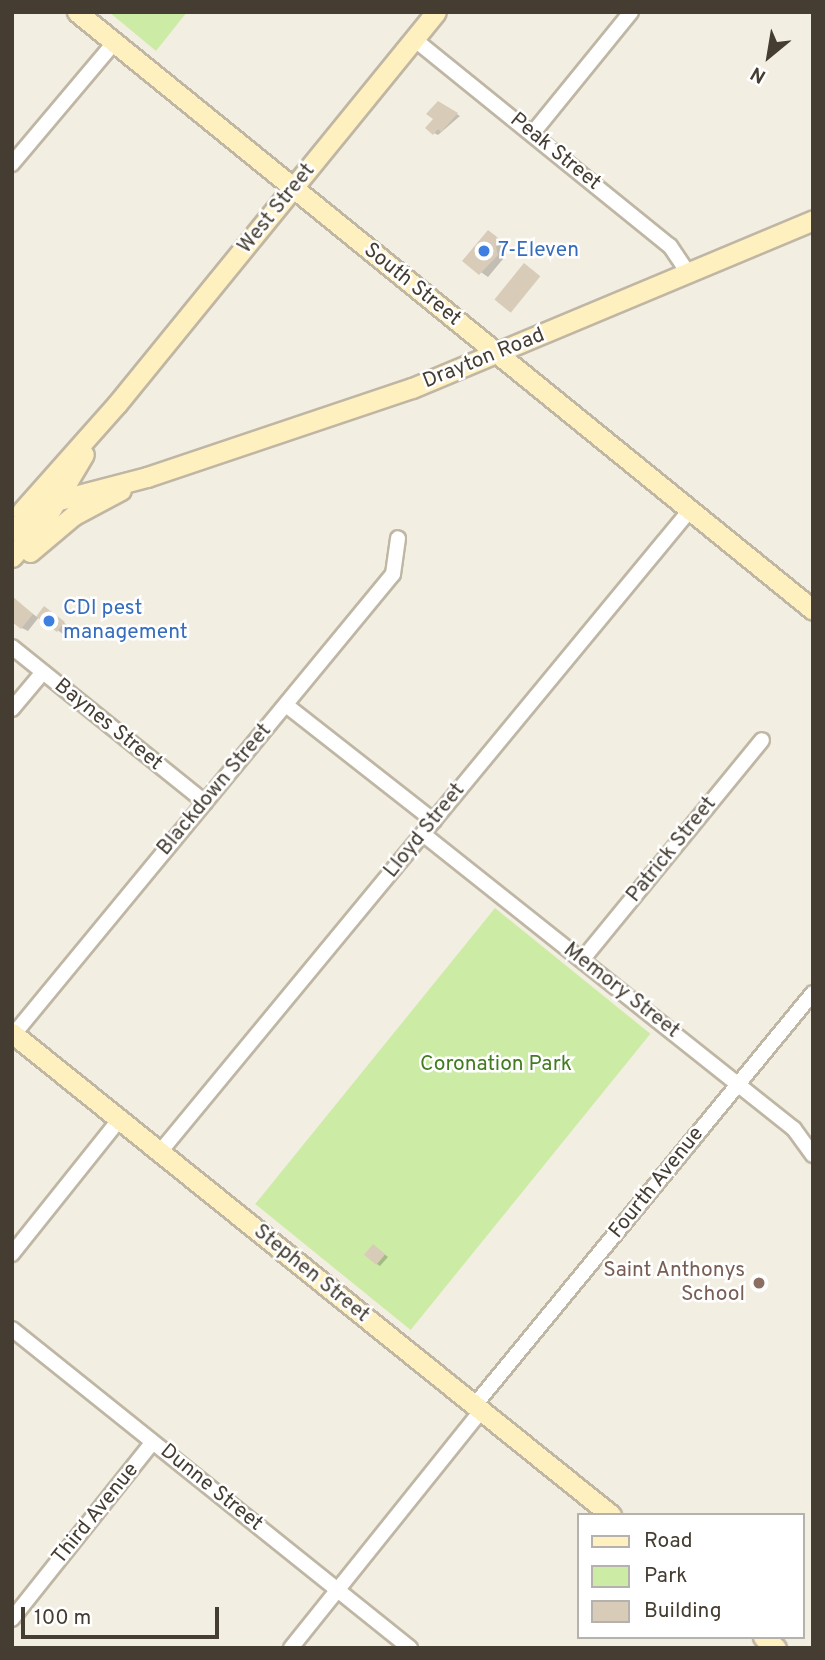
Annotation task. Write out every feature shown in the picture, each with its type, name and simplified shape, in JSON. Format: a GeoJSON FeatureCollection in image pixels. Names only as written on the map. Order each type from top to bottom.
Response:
{"type":"FeatureCollection","features":[{"type":"Feature","properties":{"kind":"main road","name":"South Street"},"geometry":{"type":"LineString","coordinates":[[77,12],[813,610]]}},
{"type":"Feature","properties":{"kind":"main road","name":"West Street"},"geometry":{"type":"LineString","coordinates":[[117,404],[436,12]]}},
{"type":"Feature","properties":{"kind":"main road","name":"Drayton Road"},"geometry":{"type":"LineString","coordinates":[[147,477],[496,355],[813,220]]}},
{"type":"Feature","properties":{"kind":"main road"},"geometry":{"type":"LineString","coordinates":[[12,557],[57,500],[117,404]]}},
{"type":"Feature","properties":{"kind":"main road"},"geometry":{"type":"LineString","coordinates":[[12,523],[117,404]]}},
{"type":"Feature","properties":{"kind":"main road"},"geometry":{"type":"LineString","coordinates":[[12,531],[40,505],[147,477]]}},
{"type":"Feature","properties":{"kind":"main road"},"geometry":{"type":"LineString","coordinates":[[12,563],[74,515],[147,477]]}},
{"type":"Feature","properties":{"kind":"main road","name":"Stephen Street"},"geometry":{"type":"LineString","coordinates":[[13,1034],[609,1513]]}},
{"type":"Feature","properties":{"kind":"street"},"geometry":{"type":"LineString","coordinates":[[532,134],[631,12]]}},
{"type":"Feature","properties":{"kind":"street","name":"Peak Street"},"geometry":{"type":"LineString","coordinates":[[414,39],[670,246],[688,273]]}},
{"type":"Feature","properties":{"kind":"street"},"geometry":{"type":"LineString","coordinates":[[12,164],[114,43]]}},
{"type":"Feature","properties":{"kind":"street","name":"Lloyd Street"},"geometry":{"type":"LineString","coordinates":[[160,1152],[690,510]]}},
{"type":"Feature","properties":{"kind":"street","name":"Blackdown Street"},"geometry":{"type":"LineString","coordinates":[[13,1034],[393,573],[398,538]]}},
{"type":"Feature","properties":{"kind":"street","name":"Baynes Street"},"geometry":{"type":"LineString","coordinates":[[12,647],[205,802]]}},
{"type":"Feature","properties":{"kind":"street"},"geometry":{"type":"LineString","coordinates":[[12,709],[43,673]]}},
{"type":"Feature","properties":{"kind":"street"},"geometry":{"type":"LineString","coordinates":[[286,705],[433,821]]}},
{"type":"Feature","properties":{"kind":"street","name":"Patrick Street"},"geometry":{"type":"LineString","coordinates":[[582,960],[762,740]]}},
{"type":"Feature","properties":{"kind":"street","name":"Memory Street"},"geometry":{"type":"LineString","coordinates":[[423,834],[794,1129],[813,1155]]}},
{"type":"Feature","properties":{"kind":"street","name":"Fourth Avenue"},"geometry":{"type":"LineString","coordinates":[[291,1648],[478,1408],[813,993]]}},
{"type":"Feature","properties":{"kind":"street"},"geometry":{"type":"LineString","coordinates":[[12,1254],[119,1120]]}},
{"type":"Feature","properties":{"kind":"street","name":"Dunne Street"},"geometry":{"type":"LineString","coordinates":[[12,1329],[410,1648]]}},
{"type":"Feature","properties":{"kind":"street","name":"Third Avenue"},"geometry":{"type":"LineString","coordinates":[[12,1619],[153,1442]]}},
{"type":"Feature","properties":{"kind":"green space"},"geometry":{"type":"Polygon","coordinates":[[[109,12],[187,12],[156,51],[109,12]]]}},
{"type":"Feature","properties":{"kind":"green space","name":"Coronation Park"},"geometry":{"type":"Polygon","coordinates":[[[495,908],[650,1034],[411,1330],[255,1204],[495,908]]]}},
{"type":"Feature","properties":{"kind":"building"},"geometry":{"type":"Polygon","coordinates":[[[438,101],[458,113],[441,132],[438,129],[433,135],[425,128],[433,119],[426,114],[438,101]]]}},
{"type":"Feature","properties":{"kind":"building","name":"7-Eleven"},"geometry":{"type":"Polygon","coordinates":[[[488,230],[502,241],[496,247],[498,255],[479,275],[462,261],[488,230]]]}},
{"type":"Feature","properties":{"kind":"building"},"geometry":{"type":"Polygon","coordinates":[[[524,263],[540,276],[511,313],[494,300],[524,263]]]}},
{"type":"Feature","properties":{"kind":"building"},"geometry":{"type":"Polygon","coordinates":[[[12,596],[33,614],[21,629],[12,622],[12,596]]]}},
{"type":"Feature","properties":{"kind":"building"},"geometry":{"type":"Polygon","coordinates":[[[44,606],[65,622],[57,632],[36,616],[44,606]]]}},
{"type":"Feature","properties":{"kind":"building"},"geometry":{"type":"Polygon","coordinates":[[[373,1244],[385,1254],[376,1265],[364,1255],[373,1244]]]}},
{"type":"Feature","properties":{"kind":"place","name":"7-Eleven"},"geometry":{"type":"Point","coordinates":[484,251]}},
{"type":"Feature","properties":{"kind":"place","name":"CDI pest management"},"geometry":{"type":"Point","coordinates":[49,621]}},
{"type":"Feature","properties":{"kind":"place","name":"Saint Anthonys School"},"geometry":{"type":"Point","coordinates":[759,1283]}}]}
